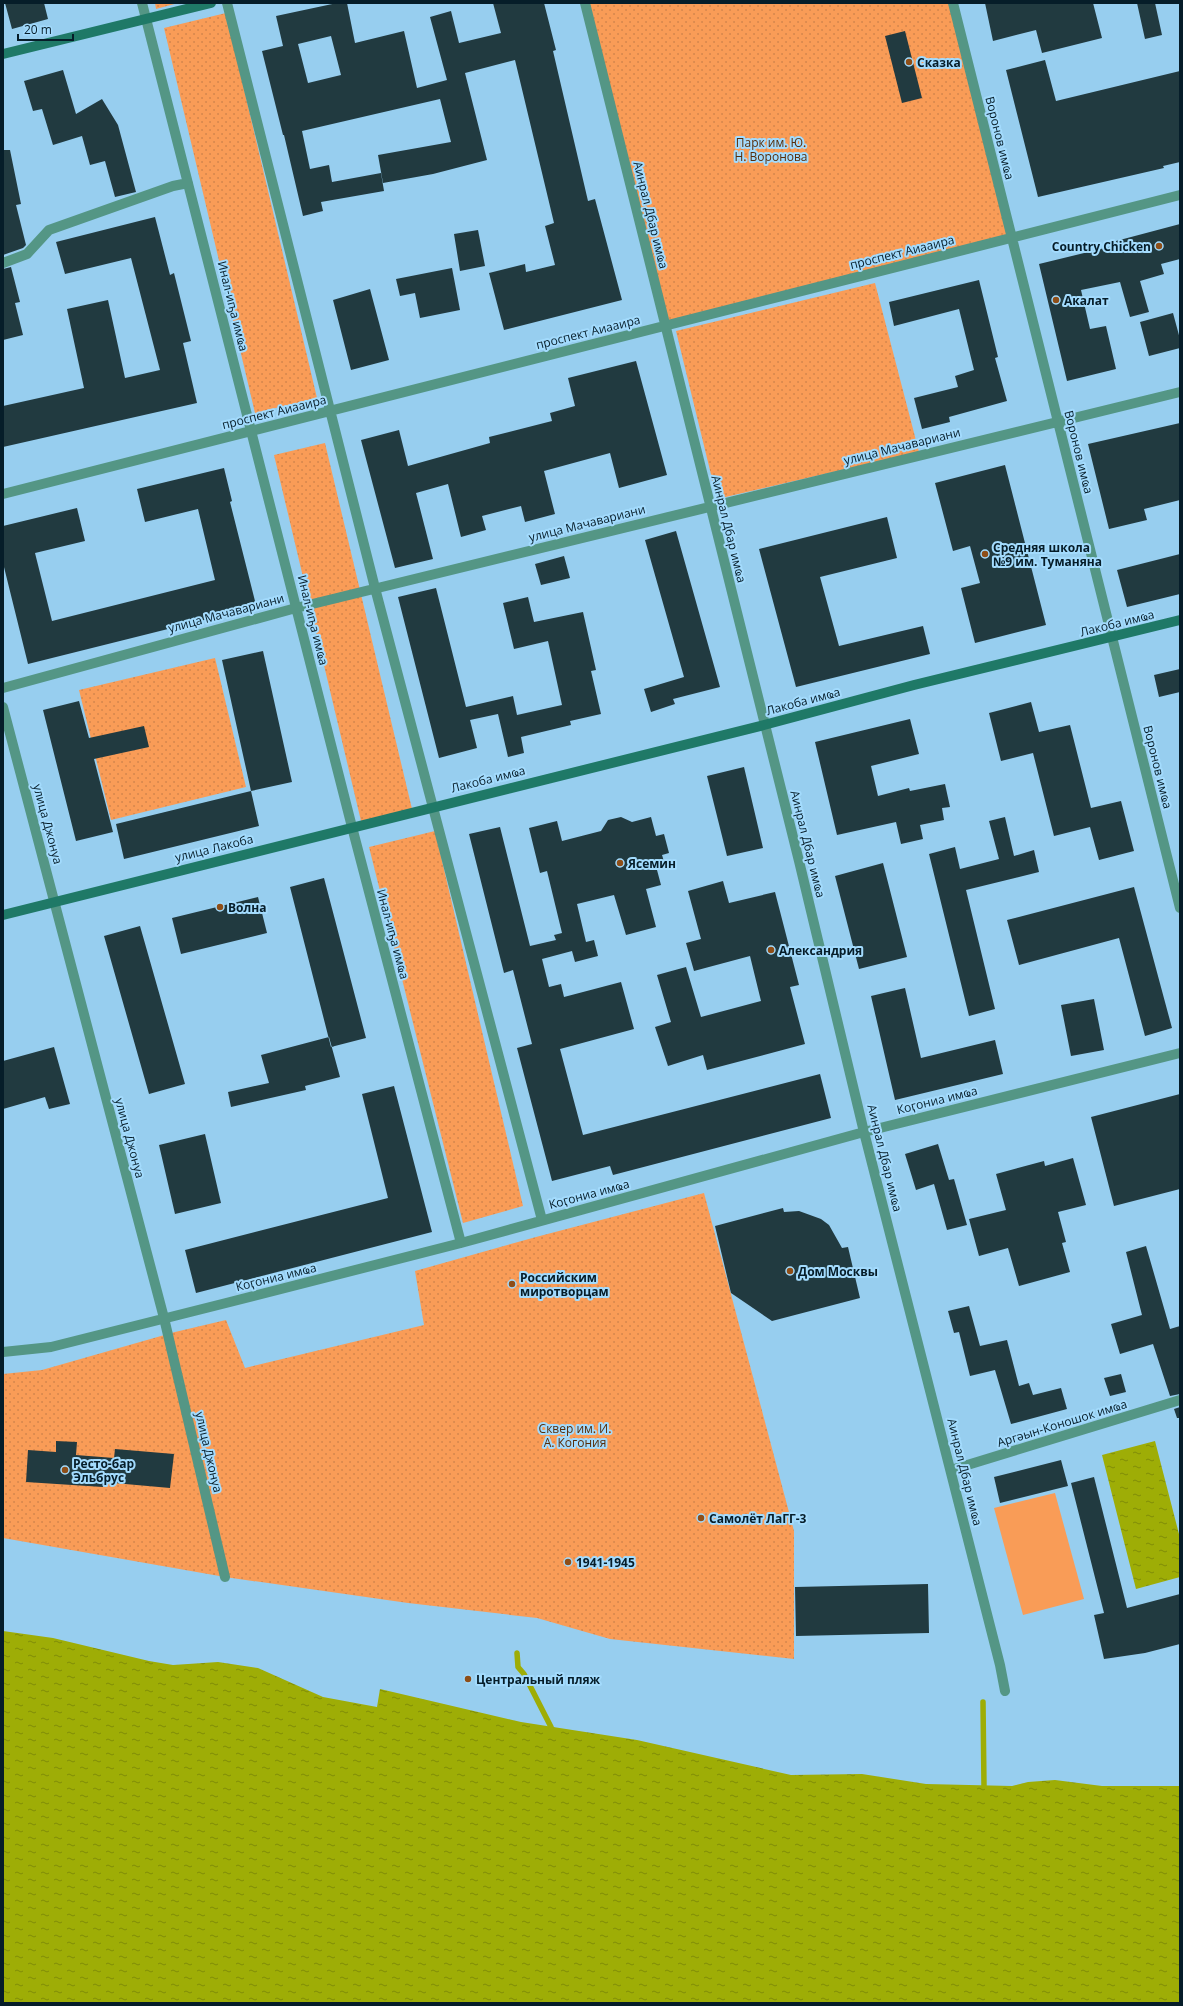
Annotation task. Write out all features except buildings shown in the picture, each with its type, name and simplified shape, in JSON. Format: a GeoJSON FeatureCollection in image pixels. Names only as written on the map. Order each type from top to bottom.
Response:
{"type":"FeatureCollection","features":[{"type":"Feature","properties":{"kind":"main road"},"geometry":{"type":"LineString","coordinates":[[3,54],[211,3]]}},
{"type":"Feature","properties":{"kind":"main road","name":"Лакоба имҩа"},"geometry":{"type":"LineString","coordinates":[[432,807],[764,725],[914,685],[1112,638],[1180,620]]}},
{"type":"Feature","properties":{"kind":"main road","name":"улица Лакоба"},"geometry":{"type":"LineString","coordinates":[[3,915],[432,807]]}},
{"type":"Feature","properties":{"kind":"street","name":"Инал-иҧа имҩа"},"geometry":{"type":"LineString","coordinates":[[142,3],[352,826],[461,1243]]}},
{"type":"Feature","properties":{"kind":"street"},"geometry":{"type":"LineString","coordinates":[[228,3],[375,588],[542,1220]]}},
{"type":"Feature","properties":{"kind":"street","name":"Аинрал Дбар имҩа"},"geometry":{"type":"LineString","coordinates":[[585,3],[801,869],[864,1132],[1000,1664],[1005,1691]]}},
{"type":"Feature","properties":{"kind":"street","name":"Воронов имҩа"},"geometry":{"type":"LineString","coordinates":[[953,3],[1180,908]]}},
{"type":"Feature","properties":{"kind":"street"},"geometry":{"type":"LineString","coordinates":[[3,263],[27,254],[49,230],[173,186],[188,183]]}},
{"type":"Feature","properties":{"kind":"street","name":"проспект Аиааира"},"geometry":{"type":"LineString","coordinates":[[3,494],[1180,195]]}},
{"type":"Feature","properties":{"kind":"street","name":"улица Мачавариани"},"geometry":{"type":"LineString","coordinates":[[3,688],[375,588],[1180,392]]}},
{"type":"Feature","properties":{"kind":"street","name":"улица Джонуа"},"geometry":{"type":"LineString","coordinates":[[3,707],[164,1318],[225,1577]]}},
{"type":"Feature","properties":{"kind":"street","name":"Коӷониа имҩа"},"geometry":{"type":"LineString","coordinates":[[3,1352],[51,1347],[461,1243],[864,1132],[1180,1053]]}},
{"type":"Feature","properties":{"kind":"street","name":"Аргәын-Коношок имҩа"},"geometry":{"type":"LineString","coordinates":[[951,1470],[1180,1400]]}},
{"type":"Feature","properties":{"kind":"green space"},"geometry":{"type":"Polygon","coordinates":[[[155,3],[178,3],[156,9],[155,3]]]}},
{"type":"Feature","properties":{"kind":"green space","name":"Парк им. Ю. Н. Воронова"},"geometry":{"type":"Polygon","coordinates":[[[585,3],[953,3],[1012,238],[665,326],[585,3]]]}},
{"type":"Feature","properties":{"kind":"green space"},"geometry":{"type":"Polygon","coordinates":[[[226,13],[317,398],[255,413],[164,28],[226,13]]]}},
{"type":"Feature","properties":{"kind":"green space"},"geometry":{"type":"Polygon","coordinates":[[[875,283],[919,452],[717,499],[676,331],[875,283]]]}},
{"type":"Feature","properties":{"kind":"green space"},"geometry":{"type":"Polygon","coordinates":[[[325,443],[412,809],[361,821],[274,455],[325,443]]]}},
{"type":"Feature","properties":{"kind":"green space"},"geometry":{"type":"Polygon","coordinates":[[[215,658],[246,787],[111,820],[79,690],[215,658]]]}},
{"type":"Feature","properties":{"kind":"green space"},"geometry":{"type":"Polygon","coordinates":[[[435,831],[523,1206],[463,1223],[369,847],[435,831]]]}},
{"type":"Feature","properties":{"kind":"green space","name":"Сквер им. И. А. Когония"},"geometry":{"type":"Polygon","coordinates":[[[704,1193],[794,1531],[794,1659],[610,1639],[537,1618],[408,1603],[225,1577],[3,1538],[3,1374],[42,1370],[175,1332],[226,1320],[245,1368],[424,1325],[415,1271],[536,1237],[704,1193]]]}},
{"type":"Feature","properties":{"kind":"green space"},"geometry":{"type":"Polygon","coordinates":[[[1055,1493],[1084,1599],[1023,1615],[994,1508],[1055,1493]]]}},
{"type":"Feature","properties":{"kind":"water"},"geometry":{"type":"Polygon","coordinates":[[[1155,1441],[1180,1538],[1180,1577],[1136,1589],[1102,1455],[1155,1441]]]}},
{"type":"Feature","properties":{"kind":"water"},"geometry":{"type":"Polygon","coordinates":[[[3,1631],[53,1638],[149,1661],[173,1665],[218,1662],[258,1668],[323,1697],[377,1707],[380,1689],[521,1722],[637,1740],[791,1775],[862,1774],[926,1784],[1012,1786],[1028,1782],[1055,1780],[1102,1786],[1180,1786],[1180,2003],[3,2003],[3,1631]]]}},
{"type":"Feature","properties":{"kind":"waterway"},"geometry":{"type":"LineString","coordinates":[[517,1653],[518,1667],[524,1674],[551,1727]]}},
{"type":"Feature","properties":{"kind":"waterway"},"geometry":{"type":"LineString","coordinates":[[983,1702],[984,1786]]}},
{"type":"Feature","properties":{"kind":"place","name":"Сказка"},"geometry":{"type":"Point","coordinates":[909,62]}},
{"type":"Feature","properties":{"kind":"place","name":"Country Chicken"},"geometry":{"type":"Point","coordinates":[1159,246]}},
{"type":"Feature","properties":{"kind":"place","name":"Акалат"},"geometry":{"type":"Point","coordinates":[1056,300]}},
{"type":"Feature","properties":{"kind":"place","name":"Средняя школа №9 им. Туманяна"},"geometry":{"type":"Point","coordinates":[985,554]}},
{"type":"Feature","properties":{"kind":"place","name":"Ясемин"},"geometry":{"type":"Point","coordinates":[620,863]}},
{"type":"Feature","properties":{"kind":"place","name":"Волна"},"geometry":{"type":"Point","coordinates":[220,907]}},
{"type":"Feature","properties":{"kind":"place","name":"Александрия"},"geometry":{"type":"Point","coordinates":[771,950]}},
{"type":"Feature","properties":{"kind":"place","name":"Дом Москвы"},"geometry":{"type":"Point","coordinates":[790,1271]}},
{"type":"Feature","properties":{"kind":"place","name":"Российским миротворцам"},"geometry":{"type":"Point","coordinates":[512,1284]}},
{"type":"Feature","properties":{"kind":"place","name":"Ресто-бар Эльбрус"},"geometry":{"type":"Point","coordinates":[65,1470]}},
{"type":"Feature","properties":{"kind":"place","name":"Самолёт ЛаГГ-3"},"geometry":{"type":"Point","coordinates":[701,1518]}},
{"type":"Feature","properties":{"kind":"place","name":"1941-1945"},"geometry":{"type":"Point","coordinates":[568,1562]}},
{"type":"Feature","properties":{"kind":"place","name":"Центральный пляж"},"geometry":{"type":"Point","coordinates":[468,1679]}}]}
